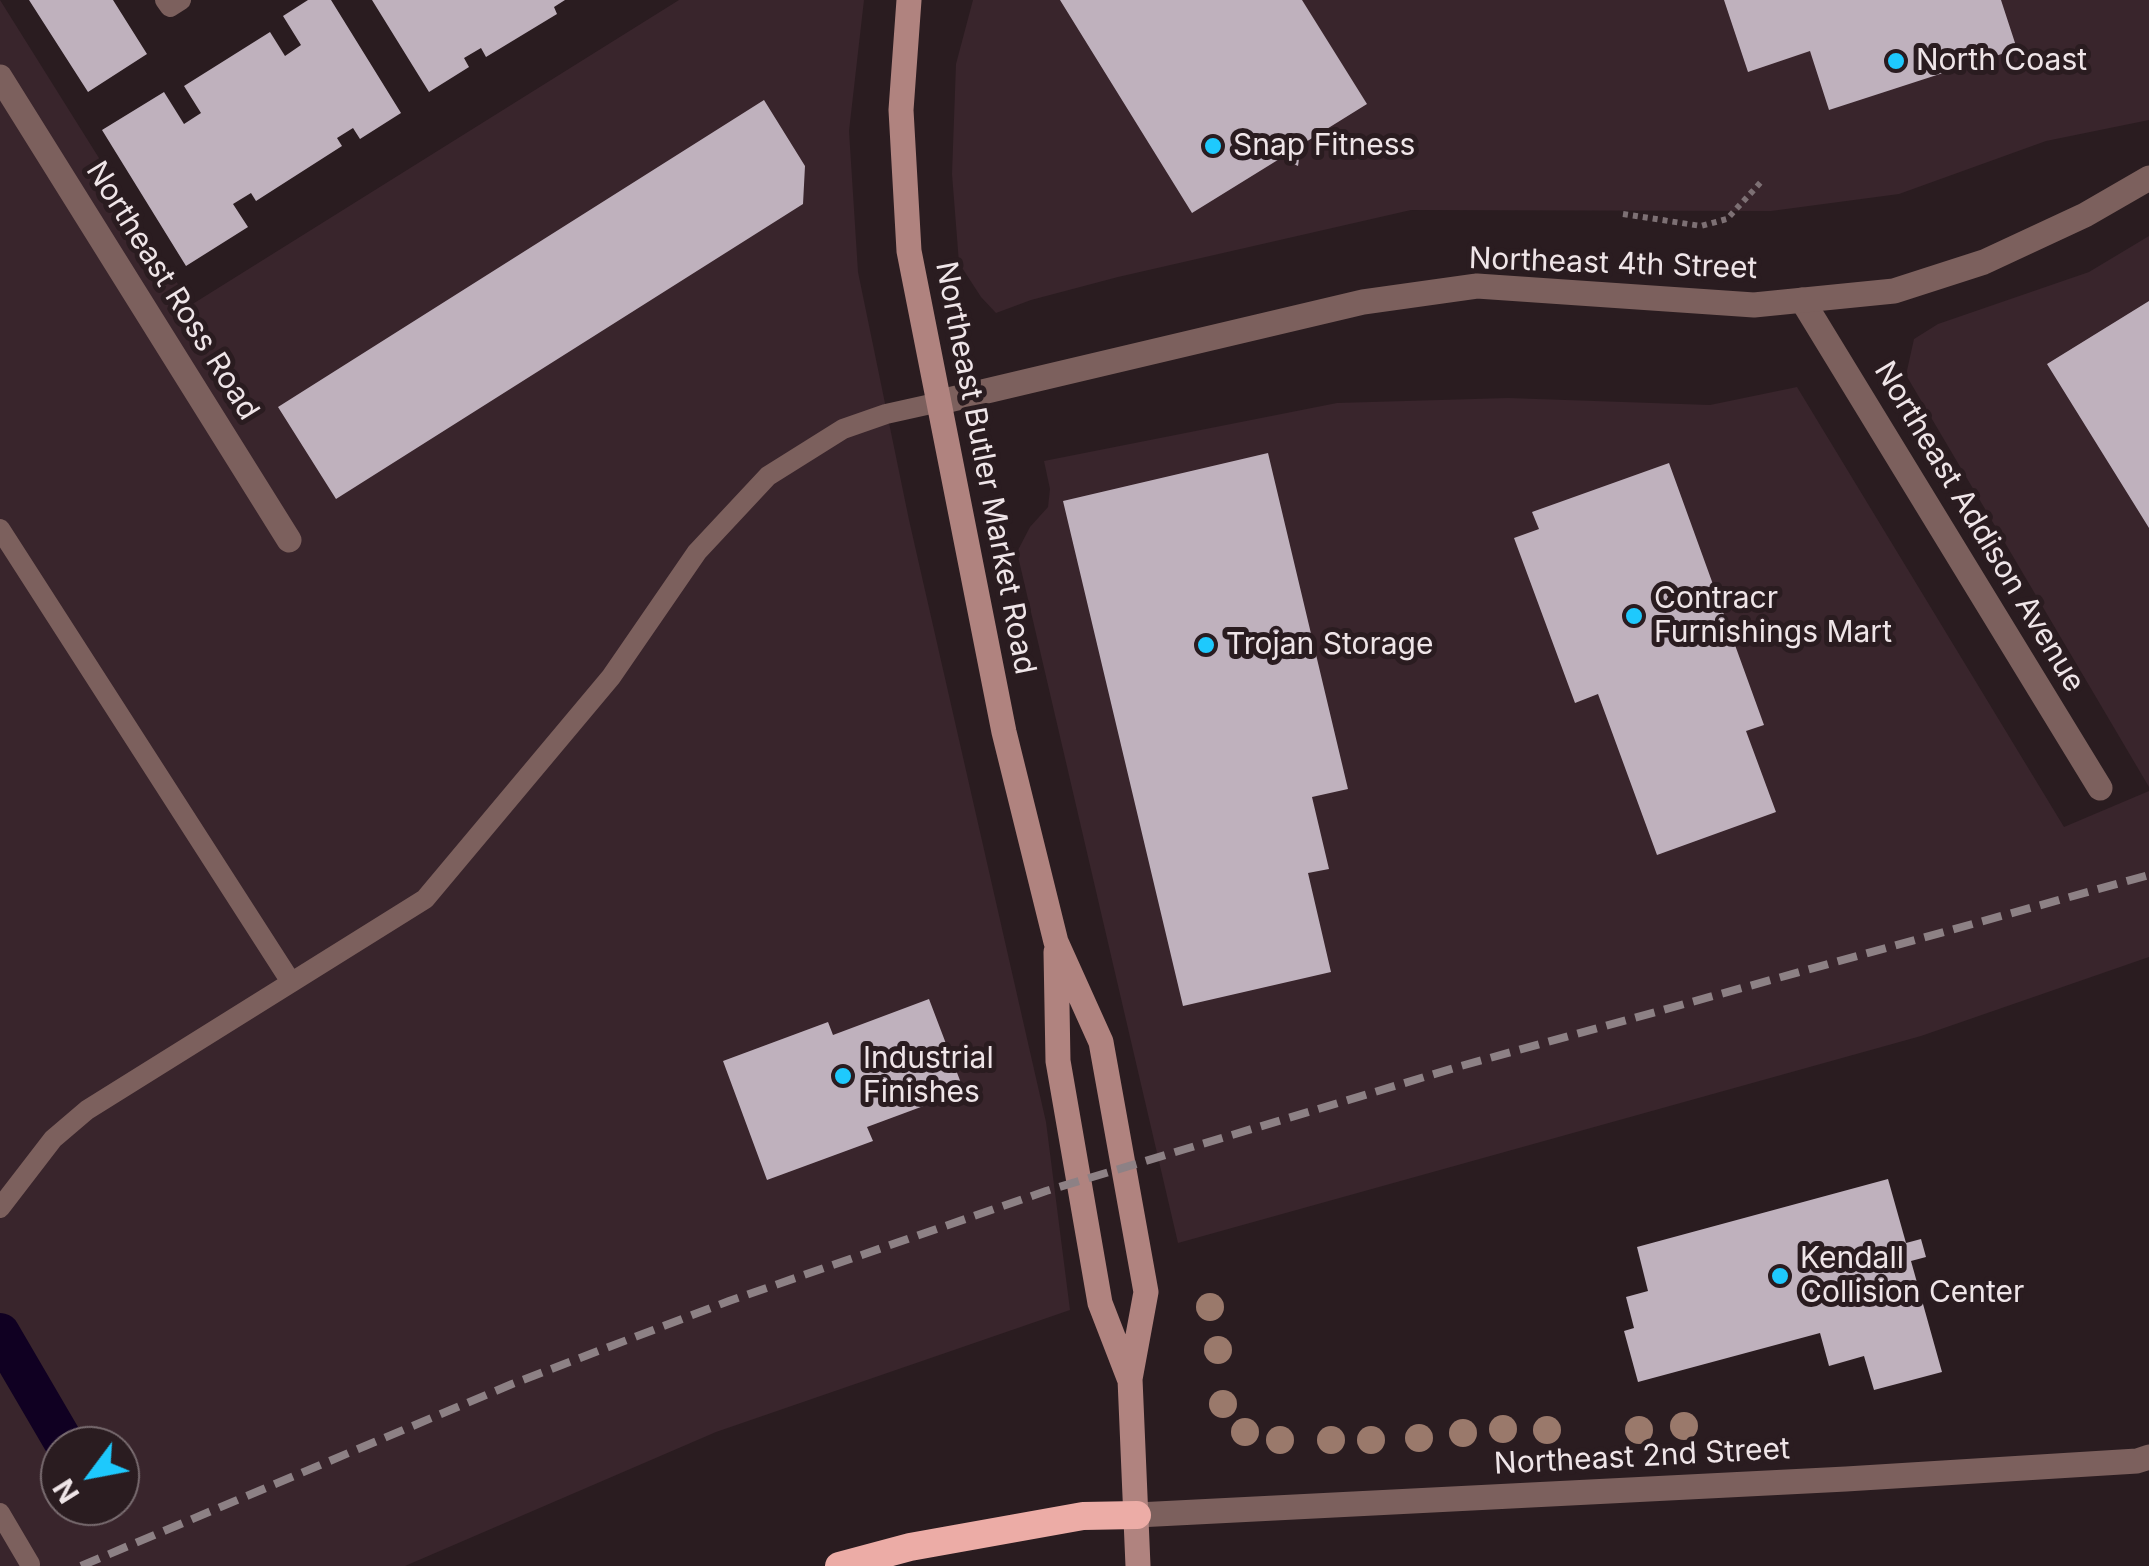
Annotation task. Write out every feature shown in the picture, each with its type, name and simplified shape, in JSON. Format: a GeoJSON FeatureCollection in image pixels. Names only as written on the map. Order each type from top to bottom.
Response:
{"type":"FeatureCollection","features":[{"type":"Feature","properties":{"kind":"highway"},"geometry":{"type":"LineString","coordinates":[[839,1566],[910,1547],[1083,1516],[1137,1515]]}},
{"type":"Feature","properties":{"kind":"main road","name":"Northeast Butler Market Road"},"geometry":{"type":"LineString","coordinates":[[908,0],[901,110],[910,251],[1004,732],[1056,942],[1101,1042],[1146,1292],[1130,1379],[1138,1566]]}},
{"type":"Feature","properties":{"kind":"main road","name":"Northeast Butler Market Road"},"geometry":{"type":"LineString","coordinates":[[1056,942],[1058,1061],[1100,1303],[1130,1379]]}},
{"type":"Feature","properties":{"kind":"street","name":"Northeast Ross Road"},"geometry":{"type":"LineString","coordinates":[[0,77],[289,540]]}},
{"type":"Feature","properties":{"kind":"street","name":"Northeast 4th Street"},"geometry":{"type":"LineString","coordinates":[[940,402],[1363,302],[1477,286],[1754,305],[1894,292],[1984,262],[2085,216],[2149,178]]}},
{"type":"Feature","properties":{"kind":"street","name":"Northeast Addison Avenue"},"geometry":{"type":"LineString","coordinates":[[1802,300],[2100,788]]}},
{"type":"Feature","properties":{"kind":"street","name":"Northeast 2nd Street"},"geometry":{"type":"LineString","coordinates":[[1137,1515],[1830,1480],[2136,1461],[2149,1457]]}},
{"type":"Feature","properties":{"kind":"lane"},"geometry":{"type":"LineString","coordinates":[[166,0],[170,7],[181,0]]}},
{"type":"Feature","properties":{"kind":"lane"},"geometry":{"type":"LineString","coordinates":[[0,1208],[53,1140],[87,1110],[425,899],[611,677],[698,552],[768,476],[843,428],[940,402]]}},
{"type":"Feature","properties":{"kind":"lane"},"geometry":{"type":"LineString","coordinates":[[0,529],[291,982]]}},
{"type":"Feature","properties":{"kind":"lane"},"geometry":{"type":"LineString","coordinates":[[0,1512],[30,1564]]}},
{"type":"Feature","properties":{"kind":"path"},"geometry":{"type":"LineString","coordinates":[[1623,214],[1701,226],[1727,219],[1762,182]]}},
{"type":"Feature","properties":{"kind":"shaded area"},"geometry":{"type":"Polygon","coordinates":[[[0,0],[191,305],[679,0],[864,0],[849,131],[858,272],[909,520],[1046,1122],[1070,1310],[716,1432],[405,1566],[0,1566],[0,0]]]}},
{"type":"Feature","properties":{"kind":"shaded area"},"geometry":{"type":"Polygon","coordinates":[[[973,0],[2149,0],[2149,120],[2046,141],[1899,194],[1771,211],[1411,210],[1118,277],[996,313],[959,263],[952,174],[956,64],[973,0]]]}},
{"type":"Feature","properties":{"kind":"shaded area"},"geometry":{"type":"Polygon","coordinates":[[[2149,236],[2149,787],[1906,375],[1914,339],[1938,324],[2089,272],[2149,236]]]}},
{"type":"Feature","properties":{"kind":"shaded area"},"geometry":{"type":"Polygon","coordinates":[[[1797,387],[2064,827],[2149,791],[2149,957],[1921,1036],[1178,1243],[1017,552],[1030,527],[1048,507],[1050,489],[1044,461],[1337,403],[1508,398],[1710,405],[1797,387]]]}},
{"type":"Feature","properties":{"kind":"building"},"geometry":{"type":"Polygon","coordinates":[[[29,0],[113,0],[147,54],[88,92],[29,0]]]}},
{"type":"Feature","properties":{"kind":"building"},"geometry":{"type":"Polygon","coordinates":[[[308,0],[331,0],[401,113],[360,139],[353,128],[337,138],[342,146],[256,201],[251,193],[233,204],[248,227],[186,266],[102,130],[164,92],[184,124],[201,113],[184,86],[270,32],[285,56],[301,45],[283,16],[308,0]]]}},
{"type":"Feature","properties":{"kind":"building"},"geometry":{"type":"Polygon","coordinates":[[[372,0],[565,0],[554,7],[557,14],[486,57],[481,48],[464,58],[469,67],[429,92],[372,0]]]}},
{"type":"Feature","properties":{"kind":"building"},"geometry":{"type":"Polygon","coordinates":[[[1060,0],[1302,0],[1367,104],[1301,145],[1298,166],[1281,158],[1192,213],[1060,0]]]}},
{"type":"Feature","properties":{"kind":"building","name":"North Coast"},"geometry":{"type":"Polygon","coordinates":[[[1724,0],[2001,0],[2017,49],[1829,110],[1810,51],[1748,72],[1724,0]]]}},
{"type":"Feature","properties":{"kind":"building"},"geometry":{"type":"Polygon","coordinates":[[[764,100],[805,166],[803,204],[336,499],[278,407],[764,100]]]}},
{"type":"Feature","properties":{"kind":"building"},"geometry":{"type":"Polygon","coordinates":[[[2149,301],[2149,528],[2047,364],[2149,301]]]}},
{"type":"Feature","properties":{"kind":"building","name":"Trojan Storage"},"geometry":{"type":"Polygon","coordinates":[[[1268,453],[1348,789],[1312,797],[1329,869],[1308,873],[1331,972],[1183,1006],[1063,501],[1268,453]]]}},
{"type":"Feature","properties":{"kind":"building","name":"Contracr Furnishings Mart"},"geometry":{"type":"Polygon","coordinates":[[[1669,463],[1764,725],[1746,731],[1776,812],[1657,855],[1598,694],[1575,703],[1514,538],[1539,529],[1532,512],[1669,463]]]}},
{"type":"Feature","properties":{"kind":"building","name":"Industrial Finishes"},"geometry":{"type":"Polygon","coordinates":[[[929,999],[964,1091],[867,1127],[873,1141],[767,1180],[723,1061],[828,1022],[833,1035],[929,999]]]}},
{"type":"Feature","properties":{"kind":"building","name":"Kendall Collision Center"},"geometry":{"type":"Polygon","coordinates":[[[1888,1179],[1906,1243],[1921,1239],[1926,1257],[1911,1261],[1942,1372],[1874,1390],[1864,1356],[1829,1366],[1820,1333],[1638,1382],[1624,1331],[1634,1328],[1626,1297],[1648,1291],[1637,1247],[1888,1179]]]}},
{"type":"Feature","properties":{"kind":"waterway"},"geometry":{"type":"LineString","coordinates":[[0,1333],[54,1426]]}},
{"type":"Feature","properties":{"kind":"railway"},"geometry":{"type":"LineString","coordinates":[[81,1566],[512,1384],[729,1301],[1046,1191],[1461,1066],[2149,875]]}},
{"type":"Feature","properties":{"kind":"place","name":"North Coast"},"geometry":{"type":"Point","coordinates":[1896,61]}},
{"type":"Feature","properties":{"kind":"place","name":"Snap Fitness"},"geometry":{"type":"Point","coordinates":[1213,146]}},
{"type":"Feature","properties":{"kind":"place","name":"Contracr Furnishings Mart"},"geometry":{"type":"Point","coordinates":[1634,616]}},
{"type":"Feature","properties":{"kind":"place","name":"Trojan Storage"},"geometry":{"type":"Point","coordinates":[1206,645]}},
{"type":"Feature","properties":{"kind":"place","name":"Industrial Finishes"},"geometry":{"type":"Point","coordinates":[843,1076]}},
{"type":"Feature","properties":{"kind":"place","name":"Kendall Collision Center"},"geometry":{"type":"Point","coordinates":[1780,1276]}}]}
